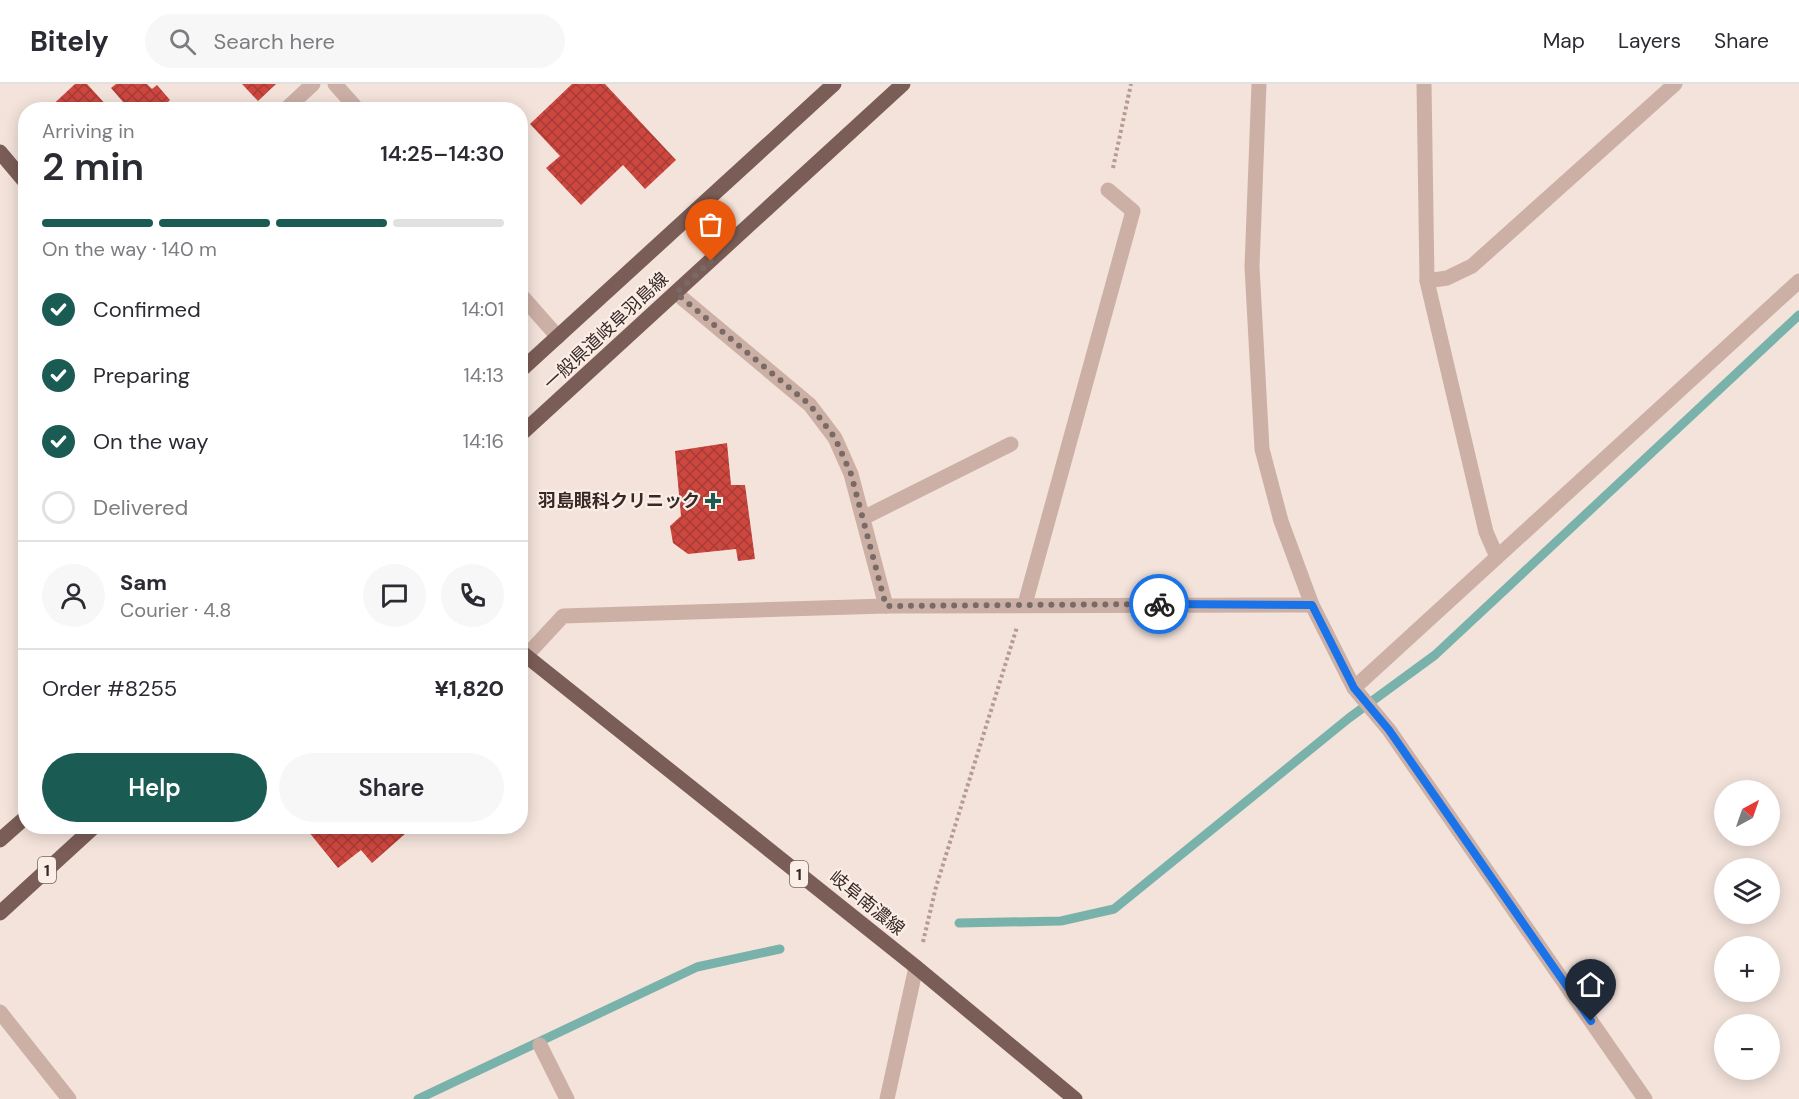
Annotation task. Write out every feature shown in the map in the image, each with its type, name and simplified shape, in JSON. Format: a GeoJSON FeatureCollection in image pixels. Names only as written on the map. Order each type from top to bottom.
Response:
{"type":"FeatureCollection","features":[{"type":"Feature","properties":{"kind":"main road"},"geometry":{"type":"LineString","coordinates":[[528,364],[834,84]]}},
{"type":"Feature","properties":{"kind":"main road","name":"一般県道岐阜羽島線"},"geometry":{"type":"LineString","coordinates":[[528,428],[903,84]]}},
{"type":"Feature","properties":{"kind":"main road"},"geometry":{"type":"LineString","coordinates":[[1,155],[18,174]]}},
{"type":"Feature","properties":{"kind":"main road","name":"岐阜南濃線"},"geometry":{"type":"LineString","coordinates":[[528,658],[916,967],[1075,1099]]}},
{"type":"Feature","properties":{"kind":"main road"},"geometry":{"type":"LineString","coordinates":[[0,840],[18,825]]}},
{"type":"Feature","properties":{"kind":"main road","name":"1"},"geometry":{"type":"LineString","coordinates":[[0,913],[86,834]]}},
{"type":"Feature","properties":{"kind":"street"},"geometry":{"type":"LineString","coordinates":[[294,102],[313,84]]}},
{"type":"Feature","properties":{"kind":"street"},"geometry":{"type":"LineString","coordinates":[[335,84],[351,102]]}},
{"type":"Feature","properties":{"kind":"street"},"geometry":{"type":"LineString","coordinates":[[1259,84],[1252,267],[1262,449],[1281,521],[1312,605],[1354,688],[1389,730],[1645,1099]]}},
{"type":"Feature","properties":{"kind":"street"},"geometry":{"type":"LineString","coordinates":[[1424,84],[1427,281],[1486,532],[1497,557]]}},
{"type":"Feature","properties":{"kind":"street"},"geometry":{"type":"LineString","coordinates":[[1427,281],[1447,278],[1472,266],[1675,84]]}},
{"type":"Feature","properties":{"kind":"street"},"geometry":{"type":"LineString","coordinates":[[1024,604],[1133,211],[1108,190]]}},
{"type":"Feature","properties":{"kind":"street"},"geometry":{"type":"LineString","coordinates":[[1354,688],[1799,281]]}},
{"type":"Feature","properties":{"kind":"street"},"geometry":{"type":"LineString","coordinates":[[676,293],[810,405],[835,438],[851,474],[886,606]]}},
{"type":"Feature","properties":{"kind":"street"},"geometry":{"type":"LineString","coordinates":[[528,303],[558,337]]}},
{"type":"Feature","properties":{"kind":"street"},"geometry":{"type":"LineString","coordinates":[[863,518],[1011,444]]}},
{"type":"Feature","properties":{"kind":"street"},"geometry":{"type":"LineString","coordinates":[[528,649],[563,616],[886,606],[1312,605]]}},
{"type":"Feature","properties":{"kind":"street"},"geometry":{"type":"LineString","coordinates":[[887,1099],[916,967]]}},
{"type":"Feature","properties":{"kind":"street"},"geometry":{"type":"LineString","coordinates":[[0,1012],[69,1099]]}},
{"type":"Feature","properties":{"kind":"street"},"geometry":{"type":"LineString","coordinates":[[540,1045],[567,1099]]}},
{"type":"Feature","properties":{"kind":"path"},"geometry":{"type":"LineString","coordinates":[[1108,190],[1131,84]]}},
{"type":"Feature","properties":{"kind":"path"},"geometry":{"type":"LineString","coordinates":[[916,967],[936,887],[1024,604]]}},
{"type":"Feature","properties":{"kind":"building"},"geometry":{"type":"Polygon","coordinates":[[[75,84],[87,84],[103,102],[56,102],[75,84]]]}},
{"type":"Feature","properties":{"kind":"building"},"geometry":{"type":"Polygon","coordinates":[[[116,84],[147,84],[152,89],[157,85],[170,100],[168,102],[123,102],[111,88],[116,84]]]}},
{"type":"Feature","properties":{"kind":"building"},"geometry":{"type":"Polygon","coordinates":[[[242,84],[276,84],[258,101],[242,84]]]}},
{"type":"Feature","properties":{"kind":"building"},"geometry":{"type":"Polygon","coordinates":[[[572,84],[605,84],[676,160],[645,189],[623,165],[581,205],[546,168],[560,156],[530,124],[572,84]]]}},
{"type":"Feature","properties":{"kind":"building","name":"羽島眼科クリニック"},"geometry":{"type":"Polygon","coordinates":[[[727,443],[731,485],[745,485],[755,559],[738,561],[736,549],[688,554],[673,543],[670,526],[681,516],[675,451],[727,443]]]}},
{"type":"Feature","properties":{"kind":"building"},"geometry":{"type":"Polygon","coordinates":[[[310,834],[405,834],[372,863],[361,850],[338,868],[310,834]]]}},
{"type":"Feature","properties":{"kind":"waterway"},"geometry":{"type":"LineString","coordinates":[[959,923],[1061,921],[1114,909],[1349,718],[1435,655],[1799,315]]}},
{"type":"Feature","properties":{"kind":"waterway"},"geometry":{"type":"LineString","coordinates":[[418,1099],[697,967],[780,949]]}},
{"type":"Feature","properties":{"kind":"way so far"},"geometry":{"type":"LineString","coordinates":[[711,261],[676,293],[810,405],[835,438],[851,474],[886,606],[1159,604]]}},
{"type":"Feature","properties":{"kind":"place","name":"羽島眼科クリニック"},"geometry":{"type":"Point","coordinates":[713,501]}},
{"type":"Feature","properties":{"kind":"route"},"geometry":{"type":"LineString","coordinates":[[1159,604],[1312,605],[1354,688],[1389,730],[1591,1021]]}}]}
